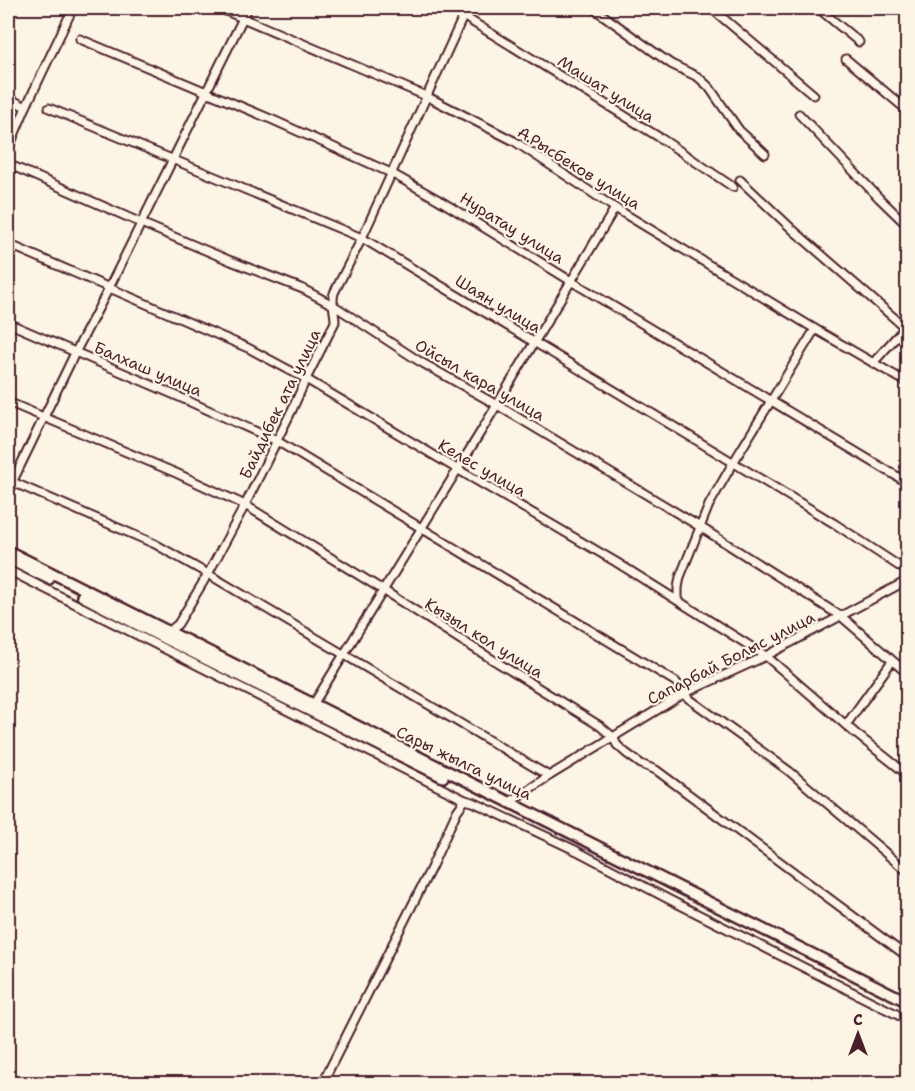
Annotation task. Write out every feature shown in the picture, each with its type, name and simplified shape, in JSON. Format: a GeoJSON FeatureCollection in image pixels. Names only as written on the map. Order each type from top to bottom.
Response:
{"type":"FeatureCollection","features":[{"type":"Feature","properties":{"kind":"main road","name":"Сары жылга улица"},"geometry":{"type":"LineString","coordinates":[[8,551],[165,635]]}},
{"type":"Feature","properties":{"kind":"main road","name":"Сары жылга улица"},"geometry":{"type":"LineString","coordinates":[[8,559],[508,803],[908,1002]]}},
{"type":"Feature","properties":{"kind":"main road","name":"Сары жылга улица"},"geometry":{"type":"LineString","coordinates":[[311,707],[908,1008]]}},
{"type":"Feature","properties":{"kind":"street"},"geometry":{"type":"LineString","coordinates":[[8,150],[73,8]]}},
{"type":"Feature","properties":{"kind":"street","name":"А.Рысбеков улица"},"geometry":{"type":"LineString","coordinates":[[219,8],[426,96],[514,141],[615,208],[815,329],[908,382]]}},
{"type":"Feature","properties":{"kind":"street"},"geometry":{"type":"LineString","coordinates":[[8,491],[10,481],[44,418],[248,8]]}},
{"type":"Feature","properties":{"kind":"street","name":"Байдибек ата улица"},"geometry":{"type":"LineString","coordinates":[[165,635],[178,624],[208,574],[245,505],[335,322],[333,293],[362,238],[467,8]]}},
{"type":"Feature","properties":{"kind":"street"},"geometry":{"type":"LineString","coordinates":[[593,8],[671,64],[698,77],[709,87],[739,130],[765,154]]}},
{"type":"Feature","properties":{"kind":"street"},"geometry":{"type":"LineString","coordinates":[[711,8],[814,95]]}},
{"type":"Feature","properties":{"kind":"street"},"geometry":{"type":"LineString","coordinates":[[818,8],[859,42]]}},
{"type":"Feature","properties":{"kind":"street","name":"Машат улица"},"geometry":{"type":"LineString","coordinates":[[463,16],[662,139],[733,187]]}},
{"type":"Feature","properties":{"kind":"street","name":"Нуратау улица"},"geometry":{"type":"LineString","coordinates":[[80,39],[206,91],[392,173],[908,483]]}},
{"type":"Feature","properties":{"kind":"street"},"geometry":{"type":"LineString","coordinates":[[846,59],[908,111]]}},
{"type":"Feature","properties":{"kind":"street"},"geometry":{"type":"LineString","coordinates":[[8,98],[26,107]]}},
{"type":"Feature","properties":{"kind":"street","name":"Шаян улица"},"geometry":{"type":"LineString","coordinates":[[49,108],[362,238],[835,524],[908,572]]}},
{"type":"Feature","properties":{"kind":"street"},"geometry":{"type":"LineString","coordinates":[[799,114],[908,226]]}},
{"type":"Feature","properties":{"kind":"street","name":"Ойсыл кара улица"},"geometry":{"type":"LineString","coordinates":[[8,164],[141,223],[303,289],[333,305],[419,361],[700,527],[842,617],[908,674]]}},
{"type":"Feature","properties":{"kind":"street"},"geometry":{"type":"LineString","coordinates":[[740,180],[827,260],[907,327],[873,363]]}},
{"type":"Feature","properties":{"kind":"street"},"geometry":{"type":"LineString","coordinates":[[311,707],[535,343],[615,208]]}},
{"type":"Feature","properties":{"kind":"street","name":"Келес улица"},"geometry":{"type":"LineString","coordinates":[[8,244],[248,348],[306,379],[616,562],[766,656],[908,775]]}},
{"type":"Feature","properties":{"kind":"street","name":"Балхаш улица"},"geometry":{"type":"LineString","coordinates":[[8,323],[277,441],[676,682],[688,698],[789,771],[908,873]]}},
{"type":"Feature","properties":{"kind":"street"},"geometry":{"type":"LineString","coordinates":[[678,600],[680,577],[705,513],[815,329]]}},
{"type":"Feature","properties":{"kind":"street","name":"Кызыл кол улица"},"geometry":{"type":"LineString","coordinates":[[8,402],[176,473],[245,505],[383,590],[600,726],[614,737],[617,745],[641,765],[656,770],[908,957]]}},
{"type":"Feature","properties":{"kind":"street"},"geometry":{"type":"LineString","coordinates":[[10,481],[155,544],[549,776]]}},
{"type":"Feature","properties":{"kind":"street"},"geometry":{"type":"LineString","coordinates":[[8,570],[465,800],[577,851],[908,1020]]}},
{"type":"Feature","properties":{"kind":"street","name":"Сапарбай Болыс улица"},"geometry":{"type":"LineString","coordinates":[[508,803],[685,693],[766,656],[908,580]]}},
{"type":"Feature","properties":{"kind":"street"},"geometry":{"type":"LineString","coordinates":[[846,725],[892,661]]}},
{"type":"Feature","properties":{"kind":"street"},"geometry":{"type":"LineString","coordinates":[[322,1083],[465,800]]}}]}
